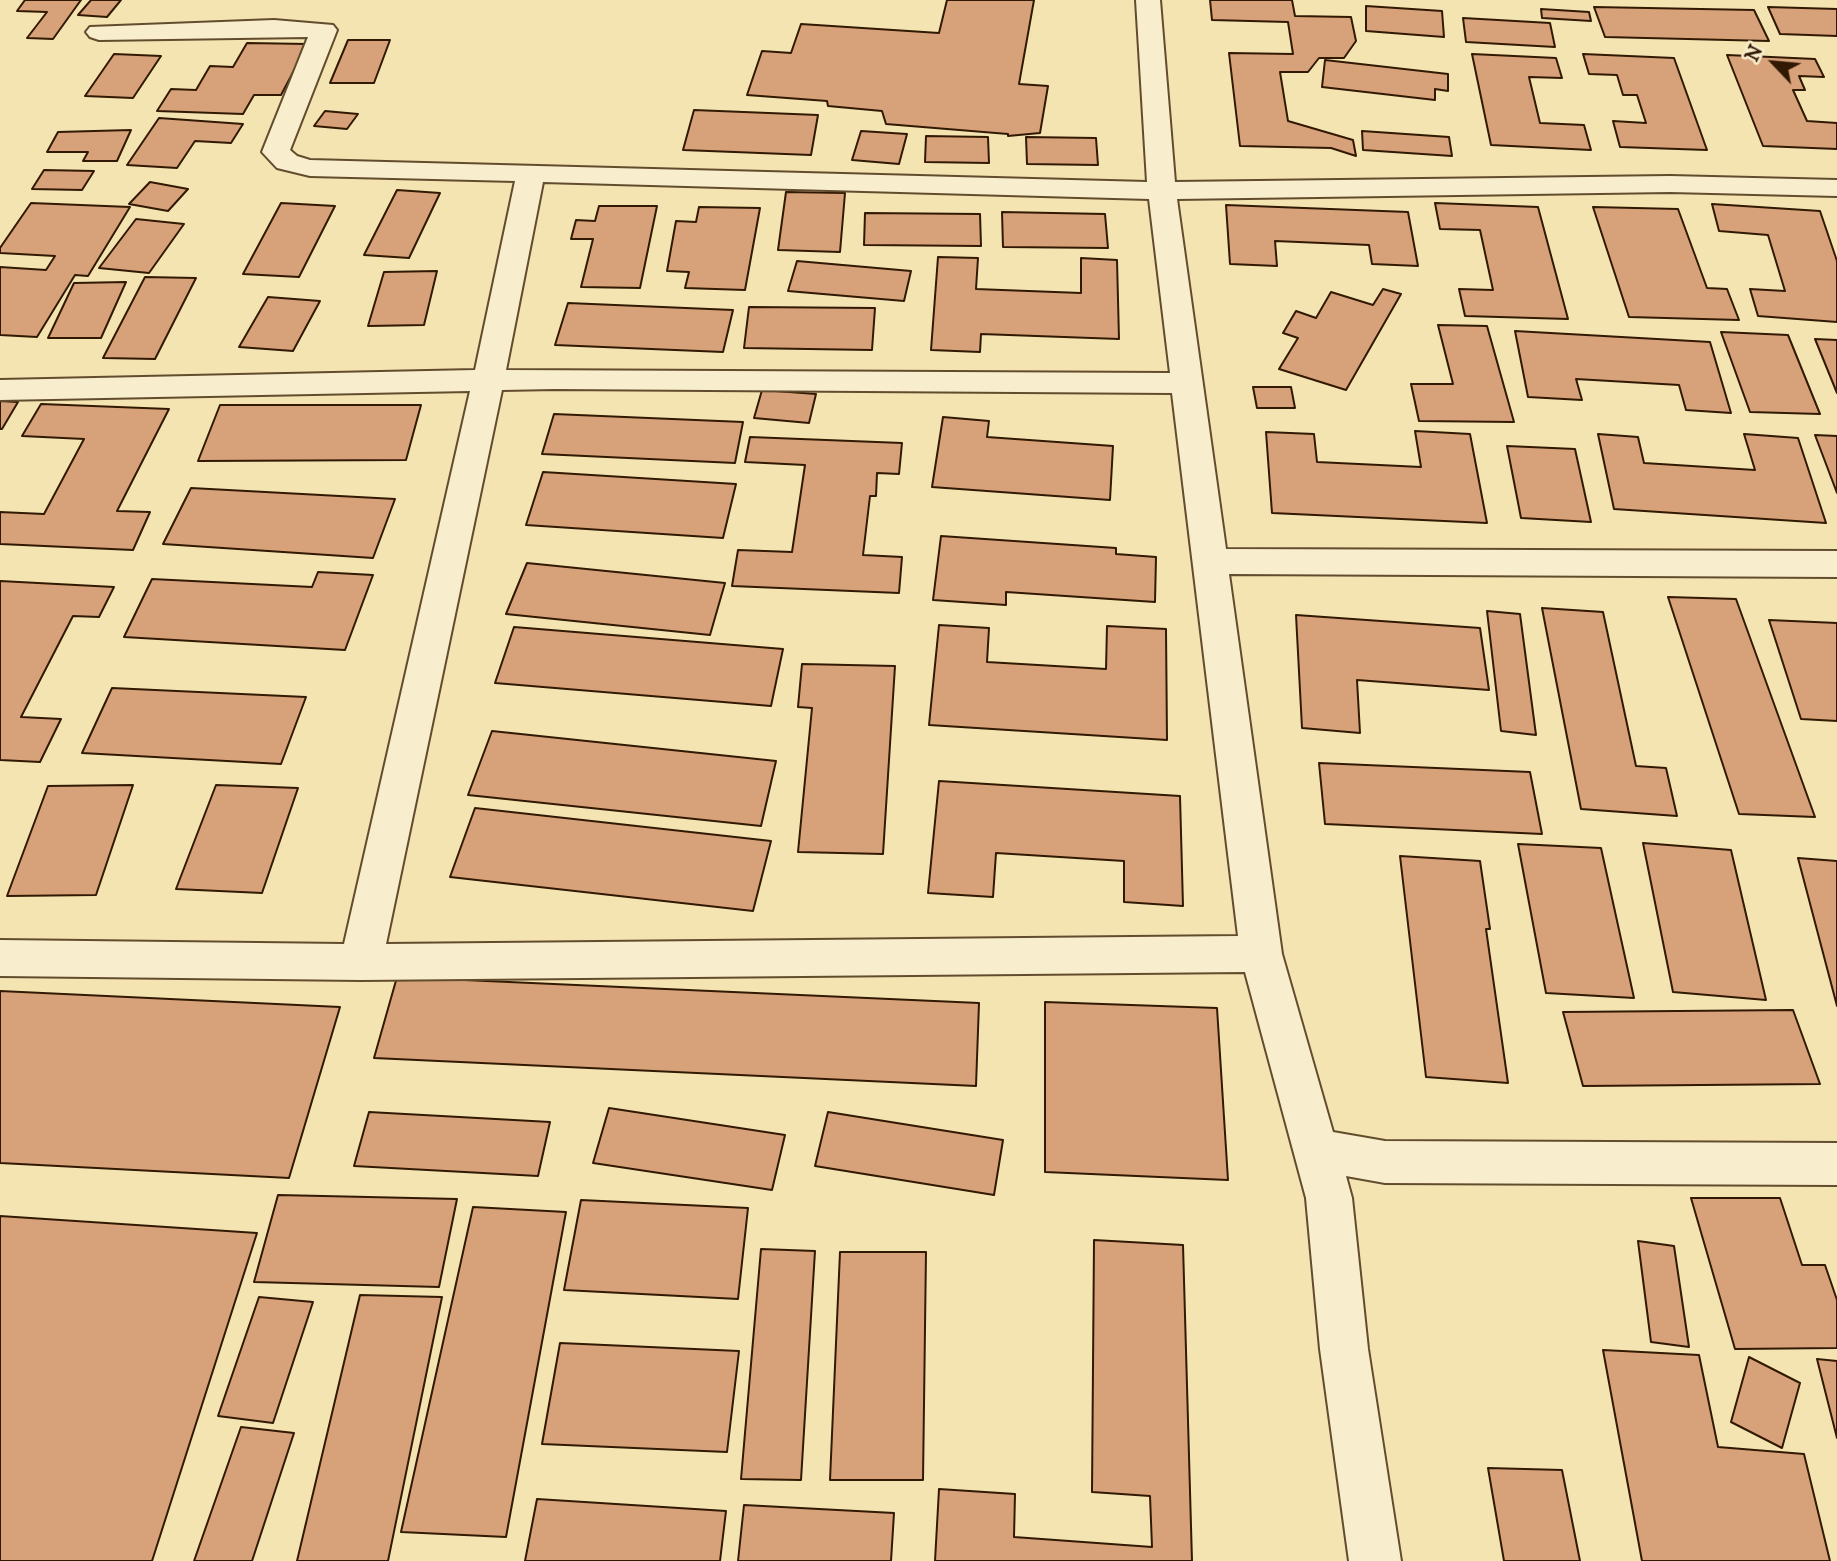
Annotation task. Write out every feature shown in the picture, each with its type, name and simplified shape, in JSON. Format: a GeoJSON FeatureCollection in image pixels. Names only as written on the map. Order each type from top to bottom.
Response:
{"type":"FeatureCollection","features":[{"type":"Feature","properties":{"kind":"street"},"geometry":{"type":"LineString","coordinates":[[1148,0],[1161,191],[1261,954],[1329,1198],[1344,1349],[1375,1561]]}},
{"type":"Feature","properties":{"kind":"street"},"geometry":{"type":"LineString","coordinates":[[100,32],[324,30],[275,152],[287,162],[310,168],[1161,191],[1670,184],[1837,188]]}},
{"type":"Feature","properties":{"kind":"street"},"geometry":{"type":"LineString","coordinates":[[361,962],[531,173]]}},
{"type":"Feature","properties":{"kind":"street"},"geometry":{"type":"LineString","coordinates":[[0,390],[568,379],[1187,383]]}},
{"type":"Feature","properties":{"kind":"street"},"geometry":{"type":"LineString","coordinates":[[1210,561],[1837,564]]}},
{"type":"Feature","properties":{"kind":"street"},"geometry":{"type":"LineString","coordinates":[[0,958],[361,962],[1261,954]]}},
{"type":"Feature","properties":{"kind":"street"},"geometry":{"type":"LineString","coordinates":[[1315,1150],[1385,1162],[1837,1164]]}},
{"type":"Feature","properties":{"kind":"building"},"geometry":{"type":"Polygon","coordinates":[[[25,0],[81,0],[53,39],[27,38],[47,12],[17,11],[25,0]]]}},
{"type":"Feature","properties":{"kind":"building"},"geometry":{"type":"Polygon","coordinates":[[[91,0],[121,0],[107,17],[78,15],[91,0]]]}},
{"type":"Feature","properties":{"kind":"building"},"geometry":{"type":"Polygon","coordinates":[[[947,0],[1034,0],[1019,84],[1048,86],[1040,133],[1008,136],[886,124],[882,111],[828,106],[827,101],[747,95],[762,51],[791,53],[801,24],[939,33],[947,0]]]}},
{"type":"Feature","properties":{"kind":"building"},"geometry":{"type":"Polygon","coordinates":[[[1210,0],[1292,0],[1295,16],[1351,17],[1356,41],[1344,58],[1319,58],[1308,72],[1280,72],[1288,121],[1353,140],[1356,156],[1331,148],[1240,146],[1229,53],[1293,54],[1288,22],[1212,20],[1210,0]]]}},
{"type":"Feature","properties":{"kind":"building"},"geometry":{"type":"Polygon","coordinates":[[[1366,6],[1442,11],[1444,37],[1366,31],[1366,6]]]}},
{"type":"Feature","properties":{"kind":"building"},"geometry":{"type":"Polygon","coordinates":[[[1594,7],[1754,10],[1769,41],[1605,37],[1594,7]]]}},
{"type":"Feature","properties":{"kind":"building"},"geometry":{"type":"Polygon","coordinates":[[[1768,7],[1837,9],[1837,36],[1780,34],[1768,7]]]}},
{"type":"Feature","properties":{"kind":"building"},"geometry":{"type":"Polygon","coordinates":[[[1541,9],[1589,12],[1591,21],[1542,18],[1541,9]]]}},
{"type":"Feature","properties":{"kind":"building"},"geometry":{"type":"Polygon","coordinates":[[[1463,18],[1550,23],[1555,47],[1466,42],[1463,18]]]}},
{"type":"Feature","properties":{"kind":"building"},"geometry":{"type":"Polygon","coordinates":[[[348,40],[390,40],[374,83],[330,83],[348,40]]]}},
{"type":"Feature","properties":{"kind":"building"},"geometry":{"type":"Polygon","coordinates":[[[247,43],[308,44],[281,95],[254,95],[243,114],[157,111],[171,89],[196,90],[210,66],[233,67],[247,43]]]}},
{"type":"Feature","properties":{"kind":"building"},"geometry":{"type":"Polygon","coordinates":[[[114,54],[161,56],[133,98],[85,96],[114,54]]]}},
{"type":"Feature","properties":{"kind":"building"},"geometry":{"type":"Polygon","coordinates":[[[1472,54],[1556,58],[1562,78],[1529,77],[1540,123],[1584,125],[1591,150],[1491,145],[1472,54]]]}},
{"type":"Feature","properties":{"kind":"building"},"geometry":{"type":"Polygon","coordinates":[[[1583,54],[1674,58],[1707,150],[1620,147],[1613,121],[1646,123],[1637,95],[1623,95],[1617,75],[1589,74],[1583,54]]]}},
{"type":"Feature","properties":{"kind":"building"},"geometry":{"type":"Polygon","coordinates":[[[1727,55],[1815,59],[1824,77],[1799,76],[1805,90],[1793,90],[1807,121],[1837,123],[1837,149],[1763,146],[1727,55]]]}},
{"type":"Feature","properties":{"kind":"building"},"geometry":{"type":"Polygon","coordinates":[[[1325,60],[1448,74],[1448,91],[1435,89],[1435,100],[1322,87],[1325,60]]]}},
{"type":"Feature","properties":{"kind":"building"},"geometry":{"type":"Polygon","coordinates":[[[694,110],[818,115],[811,155],[683,150],[694,110]]]}},
{"type":"Feature","properties":{"kind":"building"},"geometry":{"type":"Polygon","coordinates":[[[325,111],[358,114],[347,129],[314,126],[325,111]]]}},
{"type":"Feature","properties":{"kind":"building"},"geometry":{"type":"Polygon","coordinates":[[[159,118],[243,124],[231,143],[195,141],[177,168],[127,165],[159,118]]]}},
{"type":"Feature","properties":{"kind":"building"},"geometry":{"type":"Polygon","coordinates":[[[131,130],[117,161],[83,161],[88,152],[47,152],[58,132],[131,130]]]}},
{"type":"Feature","properties":{"kind":"building"},"geometry":{"type":"Polygon","coordinates":[[[861,131],[907,134],[899,164],[852,160],[861,131]]]}},
{"type":"Feature","properties":{"kind":"building"},"geometry":{"type":"Polygon","coordinates":[[[1362,131],[1449,137],[1452,156],[1363,150],[1362,131]]]}},
{"type":"Feature","properties":{"kind":"building"},"geometry":{"type":"Polygon","coordinates":[[[926,136],[988,137],[989,163],[925,162],[926,136]]]}},
{"type":"Feature","properties":{"kind":"building"},"geometry":{"type":"Polygon","coordinates":[[[1026,137],[1096,138],[1098,165],[1027,164],[1026,137]]]}},
{"type":"Feature","properties":{"kind":"building"},"geometry":{"type":"Polygon","coordinates":[[[44,170],[94,171],[82,190],[32,189],[44,170]]]}},
{"type":"Feature","properties":{"kind":"building"},"geometry":{"type":"Polygon","coordinates":[[[150,182],[188,189],[168,211],[129,204],[150,182]]]}},
{"type":"Feature","properties":{"kind":"building"},"geometry":{"type":"Polygon","coordinates":[[[397,190],[440,193],[409,258],[364,255],[397,190]]]}},
{"type":"Feature","properties":{"kind":"building"},"geometry":{"type":"Polygon","coordinates":[[[786,192],[845,193],[840,252],[778,250],[786,192]]]}},
{"type":"Feature","properties":{"kind":"building"},"geometry":{"type":"Polygon","coordinates":[[[31,203],[130,207],[88,276],[75,275],[37,337],[0,335],[0,267],[46,270],[55,256],[0,253],[0,248],[31,203]]]}},
{"type":"Feature","properties":{"kind":"building"},"geometry":{"type":"Polygon","coordinates":[[[281,203],[335,206],[299,277],[243,274],[281,203]]]}},
{"type":"Feature","properties":{"kind":"building"},"geometry":{"type":"Polygon","coordinates":[[[1435,203],[1538,207],[1568,319],[1465,316],[1459,289],[1493,290],[1480,230],[1440,229],[1435,203]]]}},
{"type":"Feature","properties":{"kind":"building"},"geometry":{"type":"Polygon","coordinates":[[[1712,204],[1820,211],[1837,261],[1837,322],[1758,316],[1750,289],[1785,291],[1768,235],[1719,231],[1712,204]]]}},
{"type":"Feature","properties":{"kind":"building"},"geometry":{"type":"Polygon","coordinates":[[[1226,205],[1408,212],[1418,266],[1372,264],[1369,245],[1275,241],[1277,266],[1230,264],[1226,205]]]}},
{"type":"Feature","properties":{"kind":"building"},"geometry":{"type":"Polygon","coordinates":[[[599,206],[657,206],[640,288],[581,287],[593,239],[571,239],[576,220],[595,221],[599,206]]]}},
{"type":"Feature","properties":{"kind":"building"},"geometry":{"type":"Polygon","coordinates":[[[699,207],[760,208],[745,290],[685,288],[689,272],[667,271],[676,221],[696,222],[699,207]]]}},
{"type":"Feature","properties":{"kind":"building"},"geometry":{"type":"Polygon","coordinates":[[[1593,207],[1678,209],[1707,288],[1727,289],[1739,320],[1629,317],[1593,207]]]}},
{"type":"Feature","properties":{"kind":"building"},"geometry":{"type":"Polygon","coordinates":[[[1002,212],[1105,214],[1108,248],[1003,247],[1002,212]]]}},
{"type":"Feature","properties":{"kind":"building"},"geometry":{"type":"Polygon","coordinates":[[[865,213],[980,214],[981,246],[864,245],[865,213]]]}},
{"type":"Feature","properties":{"kind":"building"},"geometry":{"type":"Polygon","coordinates":[[[136,219],[184,224],[149,273],[99,268],[136,219]]]}},
{"type":"Feature","properties":{"kind":"building"},"geometry":{"type":"Polygon","coordinates":[[[938,257],[978,258],[976,289],[1081,293],[1081,258],[1117,260],[1119,339],[981,334],[980,352],[931,350],[938,257]]]}},
{"type":"Feature","properties":{"kind":"building"},"geometry":{"type":"Polygon","coordinates":[[[797,261],[911,271],[904,301],[788,291],[797,261]]]}},
{"type":"Feature","properties":{"kind":"building"},"geometry":{"type":"Polygon","coordinates":[[[437,271],[424,325],[368,326],[384,272],[437,271]]]}},
{"type":"Feature","properties":{"kind":"building"},"geometry":{"type":"Polygon","coordinates":[[[145,277],[196,278],[155,359],[103,358],[145,277]]]}},
{"type":"Feature","properties":{"kind":"building"},"geometry":{"type":"Polygon","coordinates":[[[126,282],[101,338],[48,338],[74,283],[126,282]]]}},
{"type":"Feature","properties":{"kind":"building"},"geometry":{"type":"Polygon","coordinates":[[[1383,289],[1401,294],[1346,390],[1279,369],[1298,338],[1283,333],[1296,311],[1316,318],[1331,292],[1373,305],[1383,289]]]}},
{"type":"Feature","properties":{"kind":"building"},"geometry":{"type":"Polygon","coordinates":[[[268,297],[320,301],[293,351],[239,347],[268,297]]]}},
{"type":"Feature","properties":{"kind":"building"},"geometry":{"type":"Polygon","coordinates":[[[568,303],[733,310],[723,352],[555,345],[568,303]]]}},
{"type":"Feature","properties":{"kind":"building"},"geometry":{"type":"Polygon","coordinates":[[[749,307],[875,308],[872,350],[744,348],[749,307]]]}},
{"type":"Feature","properties":{"kind":"building"},"geometry":{"type":"Polygon","coordinates":[[[1438,325],[1487,326],[1514,422],[1419,421],[1411,384],[1453,384],[1438,325]]]}},
{"type":"Feature","properties":{"kind":"building"},"geometry":{"type":"Polygon","coordinates":[[[1515,331],[1710,342],[1731,413],[1686,410],[1679,385],[1576,379],[1582,400],[1528,397],[1515,331]]]}},
{"type":"Feature","properties":{"kind":"building"},"geometry":{"type":"Polygon","coordinates":[[[1721,332],[1788,335],[1820,414],[1750,412],[1721,332]]]}},
{"type":"Feature","properties":{"kind":"building"},"geometry":{"type":"Polygon","coordinates":[[[1815,339],[1837,340],[1837,393],[1815,339]]]}},
{"type":"Feature","properties":{"kind":"building"},"geometry":{"type":"Polygon","coordinates":[[[1253,387],[1291,387],[1295,408],[1257,408],[1253,387]]]}},
{"type":"Feature","properties":{"kind":"building"},"geometry":{"type":"Polygon","coordinates":[[[762,390],[816,394],[809,423],[754,418],[762,390]]]}},
{"type":"Feature","properties":{"kind":"building"},"geometry":{"type":"Polygon","coordinates":[[[0,401],[18,402],[2,429],[0,429],[0,401]]]}},
{"type":"Feature","properties":{"kind":"building"},"geometry":{"type":"Polygon","coordinates":[[[41,404],[169,409],[117,511],[150,512],[133,550],[0,544],[0,512],[44,514],[84,439],[22,436],[41,404]]]}},
{"type":"Feature","properties":{"kind":"building"},"geometry":{"type":"Polygon","coordinates":[[[220,405],[421,405],[406,460],[198,461],[220,405]]]}},
{"type":"Feature","properties":{"kind":"building"},"geometry":{"type":"Polygon","coordinates":[[[554,414],[743,422],[735,463],[542,454],[554,414]]]}},
{"type":"Feature","properties":{"kind":"building"},"geometry":{"type":"Polygon","coordinates":[[[943,417],[989,421],[987,437],[1113,446],[1110,500],[932,487],[943,417]]]}},
{"type":"Feature","properties":{"kind":"building"},"geometry":{"type":"Polygon","coordinates":[[[1415,431],[1470,434],[1487,523],[1272,513],[1266,432],[1314,434],[1317,462],[1421,467],[1415,431]]]}},
{"type":"Feature","properties":{"kind":"building"},"geometry":{"type":"Polygon","coordinates":[[[1598,434],[1638,437],[1644,463],[1755,470],[1744,434],[1798,438],[1826,523],[1614,509],[1598,434]]]}},
{"type":"Feature","properties":{"kind":"building"},"geometry":{"type":"Polygon","coordinates":[[[1815,435],[1837,436],[1837,493],[1815,435]]]}},
{"type":"Feature","properties":{"kind":"building"},"geometry":{"type":"Polygon","coordinates":[[[750,437],[902,443],[899,474],[877,473],[876,496],[870,496],[863,555],[902,557],[899,593],[732,586],[738,550],[792,552],[805,465],[745,462],[750,437]]]}},
{"type":"Feature","properties":{"kind":"building"},"geometry":{"type":"Polygon","coordinates":[[[1507,446],[1575,449],[1591,522],[1521,518],[1507,446]]]}},
{"type":"Feature","properties":{"kind":"building"},"geometry":{"type":"Polygon","coordinates":[[[543,472],[736,484],[723,538],[526,525],[543,472]]]}},
{"type":"Feature","properties":{"kind":"building"},"geometry":{"type":"Polygon","coordinates":[[[191,488],[395,499],[373,558],[163,544],[191,488]]]}},
{"type":"Feature","properties":{"kind":"building"},"geometry":{"type":"Polygon","coordinates":[[[941,536],[1116,548],[1116,554],[1156,557],[1155,602],[1006,592],[1006,605],[933,600],[941,536]]]}},
{"type":"Feature","properties":{"kind":"building"},"geometry":{"type":"Polygon","coordinates":[[[527,563],[725,583],[710,635],[506,614],[527,563]]]}},
{"type":"Feature","properties":{"kind":"building"},"geometry":{"type":"Polygon","coordinates":[[[318,572],[373,575],[345,650],[124,637],[152,579],[312,587],[318,572]]]}},
{"type":"Feature","properties":{"kind":"building"},"geometry":{"type":"Polygon","coordinates":[[[0,581],[114,587],[99,617],[73,616],[21,717],[61,719],[40,762],[0,760],[0,581]]]}},
{"type":"Feature","properties":{"kind":"building"},"geometry":{"type":"Polygon","coordinates":[[[1668,597],[1736,599],[1815,817],[1739,814],[1668,597]]]}},
{"type":"Feature","properties":{"kind":"building"},"geometry":{"type":"Polygon","coordinates":[[[1542,608],[1603,612],[1636,766],[1666,768],[1677,816],[1581,809],[1542,608]]]}},
{"type":"Feature","properties":{"kind":"building"},"geometry":{"type":"Polygon","coordinates":[[[1487,611],[1520,614],[1536,735],[1501,731],[1487,611]]]}},
{"type":"Feature","properties":{"kind":"building"},"geometry":{"type":"Polygon","coordinates":[[[1296,615],[1480,628],[1489,690],[1357,680],[1360,733],[1302,728],[1296,615]]]}},
{"type":"Feature","properties":{"kind":"building"},"geometry":{"type":"Polygon","coordinates":[[[1769,620],[1837,623],[1837,721],[1801,719],[1769,620]]]}},
{"type":"Feature","properties":{"kind":"building"},"geometry":{"type":"Polygon","coordinates":[[[939,625],[989,628],[987,662],[1106,669],[1107,626],[1166,629],[1167,740],[929,725],[939,625]]]}},
{"type":"Feature","properties":{"kind":"building"},"geometry":{"type":"Polygon","coordinates":[[[514,627],[783,649],[771,706],[495,683],[514,627]]]}},
{"type":"Feature","properties":{"kind":"building"},"geometry":{"type":"Polygon","coordinates":[[[802,664],[895,666],[883,854],[798,852],[812,708],[798,707],[802,664]]]}},
{"type":"Feature","properties":{"kind":"building"},"geometry":{"type":"Polygon","coordinates":[[[112,688],[306,697],[281,764],[82,753],[112,688]]]}},
{"type":"Feature","properties":{"kind":"building"},"geometry":{"type":"Polygon","coordinates":[[[492,731],[776,761],[761,826],[468,795],[492,731]]]}},
{"type":"Feature","properties":{"kind":"building"},"geometry":{"type":"Polygon","coordinates":[[[1319,763],[1530,772],[1542,834],[1325,824],[1319,763]]]}},
{"type":"Feature","properties":{"kind":"building"},"geometry":{"type":"Polygon","coordinates":[[[939,781],[1180,796],[1183,906],[1124,902],[1124,861],[996,853],[993,897],[928,893],[939,781]]]}},
{"type":"Feature","properties":{"kind":"building"},"geometry":{"type":"Polygon","coordinates":[[[133,785],[96,895],[7,896],[48,786],[133,785]]]}},
{"type":"Feature","properties":{"kind":"building"},"geometry":{"type":"Polygon","coordinates":[[[216,785],[298,788],[262,893],[176,889],[216,785]]]}},
{"type":"Feature","properties":{"kind":"building"},"geometry":{"type":"Polygon","coordinates":[[[475,808],[771,841],[753,911],[450,877],[475,808]]]}},
{"type":"Feature","properties":{"kind":"building"},"geometry":{"type":"Polygon","coordinates":[[[1643,843],[1731,850],[1766,1000],[1673,992],[1643,843]]]}},
{"type":"Feature","properties":{"kind":"building"},"geometry":{"type":"Polygon","coordinates":[[[1518,844],[1601,848],[1634,998],[1546,993],[1518,844]]]}},
{"type":"Feature","properties":{"kind":"building"},"geometry":{"type":"Polygon","coordinates":[[[1400,856],[1480,861],[1490,929],[1486,929],[1508,1083],[1426,1077],[1400,856]]]}},
{"type":"Feature","properties":{"kind":"building"},"geometry":{"type":"Polygon","coordinates":[[[1798,858],[1837,861],[1837,1006],[1798,858]]]}},
{"type":"Feature","properties":{"kind":"building"},"geometry":{"type":"Polygon","coordinates":[[[397,977],[979,1003],[976,1086],[374,1058],[397,977]]]}},
{"type":"Feature","properties":{"kind":"building"},"geometry":{"type":"Polygon","coordinates":[[[0,991],[340,1007],[289,1178],[0,1163],[0,991]]]}},
{"type":"Feature","properties":{"kind":"building"},"geometry":{"type":"Polygon","coordinates":[[[1045,1002],[1217,1008],[1228,1180],[1045,1172],[1045,1002]]]}},
{"type":"Feature","properties":{"kind":"building"},"geometry":{"type":"Polygon","coordinates":[[[1793,1010],[1820,1084],[1583,1086],[1563,1012],[1793,1010]]]}},
{"type":"Feature","properties":{"kind":"building"},"geometry":{"type":"Polygon","coordinates":[[[609,1108],[785,1135],[772,1190],[593,1163],[609,1108]]]}},
{"type":"Feature","properties":{"kind":"building"},"geometry":{"type":"Polygon","coordinates":[[[369,1112],[550,1122],[538,1176],[354,1166],[369,1112]]]}},
{"type":"Feature","properties":{"kind":"building"},"geometry":{"type":"Polygon","coordinates":[[[828,1112],[1003,1140],[994,1195],[815,1166],[828,1112]]]}},
{"type":"Feature","properties":{"kind":"building"},"geometry":{"type":"Polygon","coordinates":[[[278,1195],[457,1199],[439,1287],[254,1282],[278,1195]]]}},
{"type":"Feature","properties":{"kind":"building"},"geometry":{"type":"Polygon","coordinates":[[[1691,1198],[1780,1198],[1802,1265],[1825,1265],[1837,1300],[1837,1348],[1735,1349],[1691,1198]]]}},
{"type":"Feature","properties":{"kind":"building"},"geometry":{"type":"Polygon","coordinates":[[[581,1200],[748,1208],[738,1299],[564,1290],[581,1200]]]}},
{"type":"Feature","properties":{"kind":"building"},"geometry":{"type":"Polygon","coordinates":[[[473,1207],[566,1212],[506,1537],[401,1532],[473,1207]]]}},
{"type":"Feature","properties":{"kind":"building"},"geometry":{"type":"Polygon","coordinates":[[[0,1216],[257,1233],[152,1561],[0,1561],[0,1216]]]}},
{"type":"Feature","properties":{"kind":"building"},"geometry":{"type":"Polygon","coordinates":[[[1094,1240],[1183,1245],[1192,1561],[935,1561],[939,1489],[1015,1494],[1014,1537],[1152,1547],[1150,1496],[1092,1492],[1094,1240]]]}},
{"type":"Feature","properties":{"kind":"building"},"geometry":{"type":"Polygon","coordinates":[[[1638,1241],[1674,1246],[1689,1347],[1651,1342],[1638,1241]]]}},
{"type":"Feature","properties":{"kind":"building"},"geometry":{"type":"Polygon","coordinates":[[[761,1249],[815,1251],[801,1480],[741,1479],[761,1249]]]}},
{"type":"Feature","properties":{"kind":"building"},"geometry":{"type":"Polygon","coordinates":[[[840,1252],[926,1252],[923,1480],[830,1480],[840,1252]]]}},
{"type":"Feature","properties":{"kind":"building"},"geometry":{"type":"Polygon","coordinates":[[[360,1295],[442,1297],[388,1561],[297,1561],[360,1295]]]}},
{"type":"Feature","properties":{"kind":"building"},"geometry":{"type":"Polygon","coordinates":[[[259,1297],[313,1302],[273,1423],[218,1416],[259,1297]]]}},
{"type":"Feature","properties":{"kind":"building"},"geometry":{"type":"Polygon","coordinates":[[[560,1343],[739,1351],[727,1452],[542,1444],[560,1343]]]}},
{"type":"Feature","properties":{"kind":"building"},"geometry":{"type":"Polygon","coordinates":[[[1603,1350],[1699,1355],[1718,1447],[1804,1454],[1830,1561],[1642,1561],[1603,1350]]]}},
{"type":"Feature","properties":{"kind":"building"},"geometry":{"type":"Polygon","coordinates":[[[1749,1357],[1800,1383],[1782,1448],[1731,1422],[1749,1357]]]}},
{"type":"Feature","properties":{"kind":"building"},"geometry":{"type":"Polygon","coordinates":[[[1817,1359],[1837,1361],[1837,1438],[1817,1359]]]}},
{"type":"Feature","properties":{"kind":"building"},"geometry":{"type":"Polygon","coordinates":[[[241,1427],[294,1433],[252,1561],[194,1561],[241,1427]]]}},
{"type":"Feature","properties":{"kind":"building"},"geometry":{"type":"Polygon","coordinates":[[[1488,1468],[1562,1470],[1580,1561],[1504,1561],[1488,1468]]]}},
{"type":"Feature","properties":{"kind":"building"},"geometry":{"type":"Polygon","coordinates":[[[537,1499],[726,1511],[720,1561],[525,1561],[537,1499]]]}},
{"type":"Feature","properties":{"kind":"building"},"geometry":{"type":"Polygon","coordinates":[[[744,1505],[894,1513],[891,1561],[738,1561],[744,1505]]]}}]}
